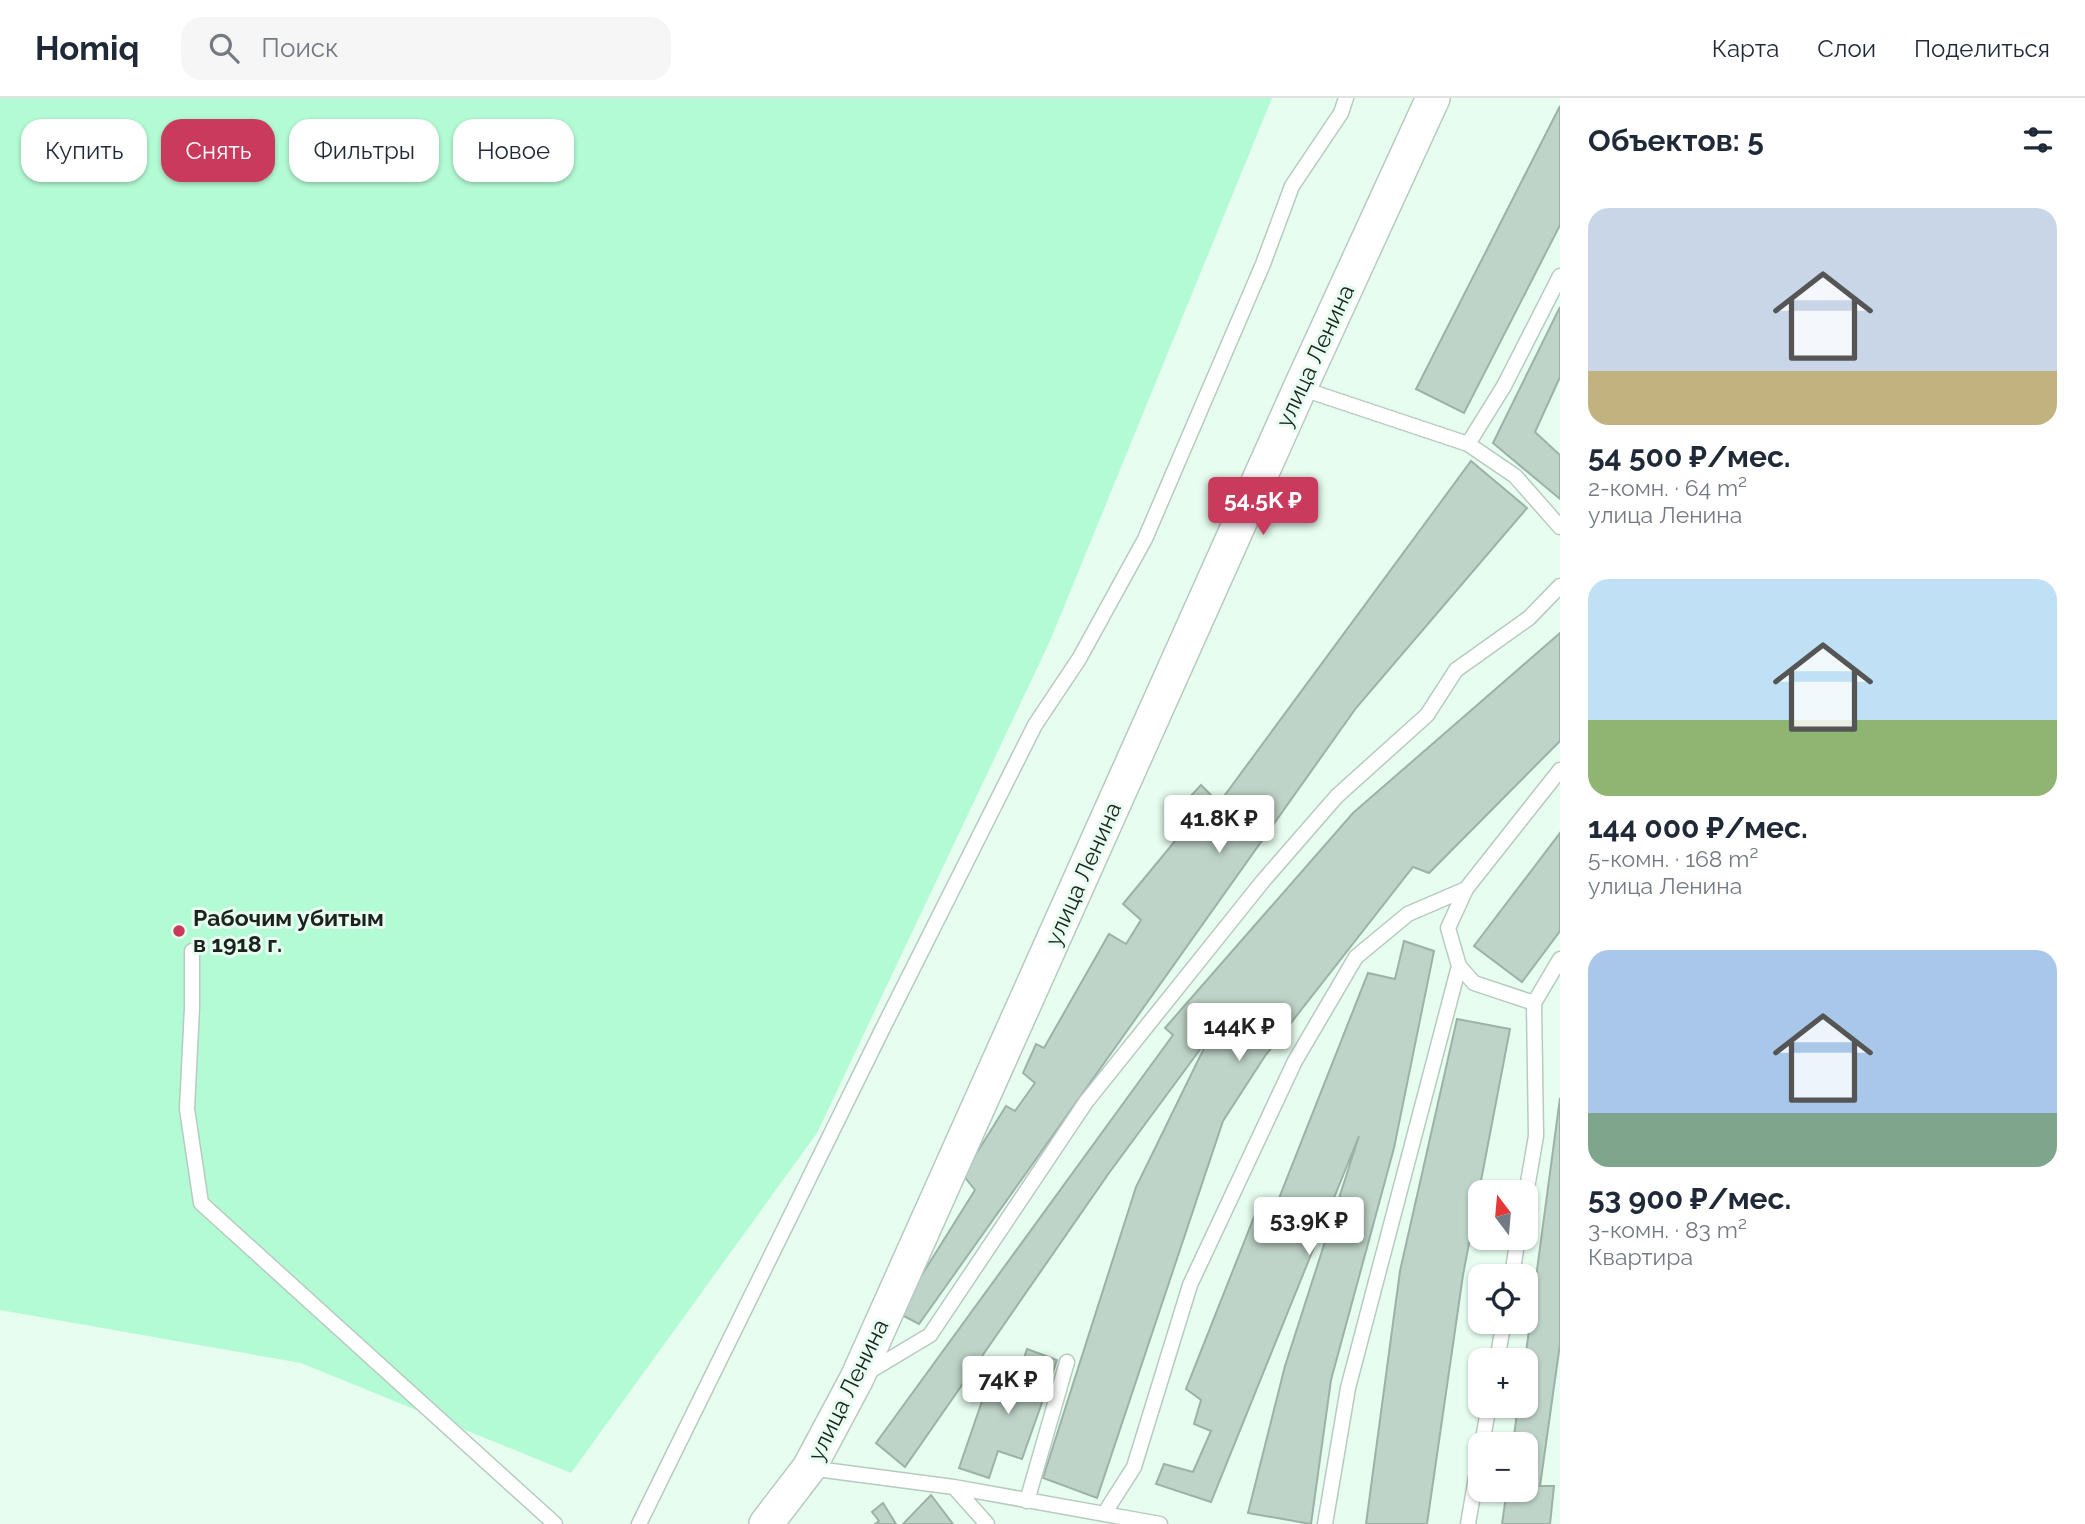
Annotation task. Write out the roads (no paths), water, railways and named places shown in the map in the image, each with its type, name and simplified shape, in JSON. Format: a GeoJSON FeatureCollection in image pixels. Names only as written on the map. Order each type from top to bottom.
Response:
{"type":"FeatureCollection","features":[{"type":"Feature","properties":{"kind":"street","name":"улица Ленина"},"geometry":{"type":"LineString","coordinates":[[766,1524],[809,1468],[858,1378],[1300,387],[1433,98]]}},
{"type":"Feature","properties":{"kind":"lane"},"geometry":{"type":"LineString","coordinates":[[639,1524],[1035,725],[1079,659],[1145,539],[1263,264],[1292,186],[1341,113],[1346,98]]}},
{"type":"Feature","properties":{"kind":"lane"},"geometry":{"type":"LineString","coordinates":[[1468,444],[1504,386],[1560,276]]}},
{"type":"Feature","properties":{"kind":"lane"},"geometry":{"type":"LineString","coordinates":[[1300,387],[1468,444],[1515,476],[1560,527]]}},
{"type":"Feature","properties":{"kind":"lane"},"geometry":{"type":"LineString","coordinates":[[858,1378],[930,1335],[1086,1102],[1263,881],[1337,796],[1427,715],[1456,670],[1529,618],[1560,586]]}},
{"type":"Feature","properties":{"kind":"lane"},"geometry":{"type":"LineString","coordinates":[[1534,1003],[1474,983],[1459,966],[1448,928],[1466,889],[1560,770]]}},
{"type":"Feature","properties":{"kind":"lane"},"geometry":{"type":"LineString","coordinates":[[1104,1514],[1134,1467],[1190,1285],[1295,1061],[1356,957],[1408,914],[1466,889]]}},
{"type":"Feature","properties":{"kind":"lane"},"geometry":{"type":"LineString","coordinates":[[191,951],[192,1008],[187,1109],[201,1203],[555,1524]]}},
{"type":"Feature","properties":{"kind":"lane"},"geometry":{"type":"LineString","coordinates":[[1528,1180],[1536,1136],[1534,1003],[1560,958]]}},
{"type":"Feature","properties":{"kind":"lane"},"geometry":{"type":"LineString","coordinates":[[1325,1524],[1348,1388],[1459,966]]}},
{"type":"Feature","properties":{"kind":"lane"},"geometry":{"type":"LineString","coordinates":[[1027,1501],[1067,1362]]}},
{"type":"Feature","properties":{"kind":"lane"},"geometry":{"type":"LineString","coordinates":[[809,1468],[954,1487],[1160,1524]]}},
{"type":"Feature","properties":{"kind":"lane"},"geometry":{"type":"LineString","coordinates":[[954,1487],[987,1524]]}},
{"type":"Feature","properties":{"kind":"lane"},"geometry":{"type":"LineString","coordinates":[[1468,1524],[1472,1502]]}},
{"type":"Feature","properties":{"kind":"place","name":"Рабочим убитым в 1918 г."},"geometry":{"type":"Point","coordinates":[179,931]}}]}
